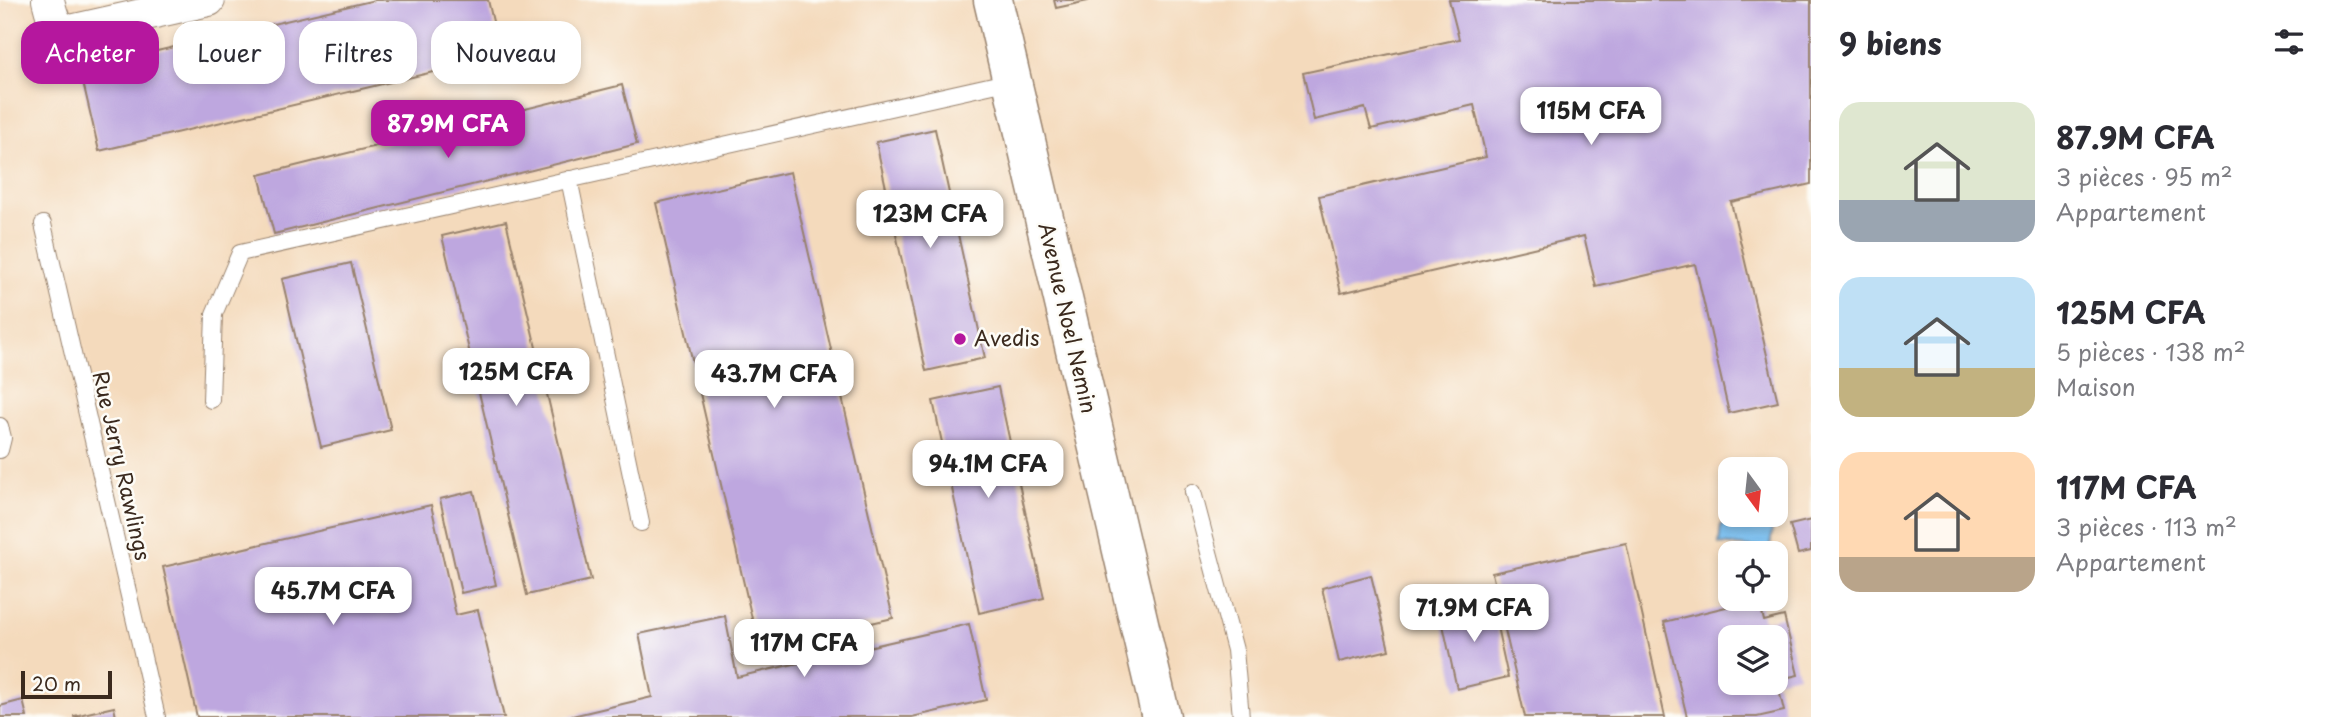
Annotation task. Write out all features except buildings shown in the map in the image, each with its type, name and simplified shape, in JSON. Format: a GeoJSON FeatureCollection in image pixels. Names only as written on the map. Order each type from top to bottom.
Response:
{"type":"FeatureCollection","features":[{"type":"Feature","properties":{"kind":"street"},"geometry":{"type":"LineString","coordinates":[[48,0],[52,18],[60,28],[70,31],[209,0]]}},
{"type":"Feature","properties":{"kind":"street","name":"Avenue Noel Nemin"},"geometry":{"type":"LineString","coordinates":[[993,0],[1161,717]]}},
{"type":"Feature","properties":{"kind":"lane"},"geometry":{"type":"LineString","coordinates":[[211,400],[214,314],[240,253],[1011,81]]}},
{"type":"Feature","properties":{"kind":"lane"},"geometry":{"type":"LineString","coordinates":[[569,179],[641,523]]}},
{"type":"Feature","properties":{"kind":"lane","name":"Rue Jerry Rawlings"},"geometry":{"type":"LineString","coordinates":[[43,224],[157,717]]}},
{"type":"Feature","properties":{"kind":"lane"},"geometry":{"type":"LineString","coordinates":[[0,426],[3,438],[0,450]]}},
{"type":"Feature","properties":{"kind":"lane"},"geometry":{"type":"LineString","coordinates":[[1193,492],[1235,650],[1241,717]]}},
{"type":"Feature","properties":{"kind":"water"},"geometry":{"type":"Polygon","coordinates":[[[1721,527],[1772,528],[1771,541],[1719,541],[1721,527]]]}},
{"type":"Feature","properties":{"kind":"place","name":"Avedis"},"geometry":{"type":"Point","coordinates":[960,339]}}]}
